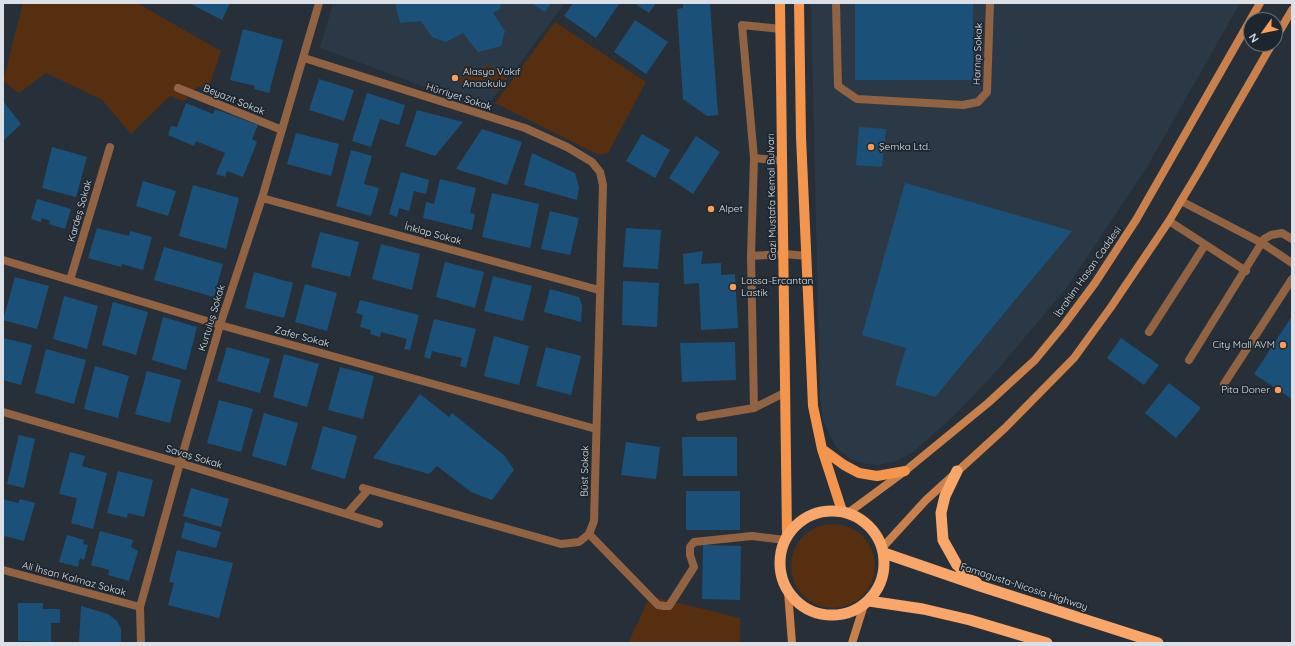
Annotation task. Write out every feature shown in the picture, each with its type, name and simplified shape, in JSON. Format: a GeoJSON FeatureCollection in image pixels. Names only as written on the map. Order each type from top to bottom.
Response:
{"type":"FeatureCollection","features":[{"type":"Feature","properties":{"kind":"highway"},"geometry":{"type":"LineString","coordinates":[[957,471],[945,496],[941,513],[943,540],[957,565],[980,586]]}},
{"type":"Feature","properties":{"kind":"highway"},"geometry":{"type":"LineString","coordinates":[[830,510],[845,512],[863,520],[875,533],[883,550],[884,570],[879,587],[866,603],[848,613],[832,616],[815,613],[800,605],[788,592],[782,578],[779,564],[781,548],[786,537],[795,525],[805,517],[817,512],[830,510]]}},
{"type":"Feature","properties":{"kind":"highway","name":"Famagusta-Nicosia Highway"},"geometry":{"type":"LineString","coordinates":[[883,550],[980,586],[1158,643]]}},
{"type":"Feature","properties":{"kind":"highway"},"geometry":{"type":"LineString","coordinates":[[866,603],[923,609],[970,620],[1046,643]]}},
{"type":"Feature","properties":{"kind":"main road","name":"Gazi Mustafa Kemal Bulvarı"},"geometry":{"type":"LineString","coordinates":[[780,3],[785,254],[786,537]]}},
{"type":"Feature","properties":{"kind":"main road"},"geometry":{"type":"LineString","coordinates":[[798,3],[801,137],[813,406],[822,449],[845,512]]}},
{"type":"Feature","properties":{"kind":"main road","name":"İbrahim Hasan Caddesi"},"geometry":{"type":"LineString","coordinates":[[845,512],[905,471],[988,403],[1035,360],[1063,326],[1095,283],[1136,220],[1260,3]]}},
{"type":"Feature","properties":{"kind":"main road"},"geometry":{"type":"LineString","coordinates":[[1283,25],[1292,10]]}},
{"type":"Feature","properties":{"kind":"main road"},"geometry":{"type":"LineString","coordinates":[[883,550],[926,500],[1005,428],[1074,358],[1111,307],[1181,201],[1267,52]]}},
{"type":"Feature","properties":{"kind":"main road"},"geometry":{"type":"LineString","coordinates":[[822,449],[844,465],[859,473],[878,476],[905,471]]}},
{"type":"Feature","properties":{"kind":"main road"},"geometry":{"type":"LineString","coordinates":[[788,592],[792,643]]}},
{"type":"Feature","properties":{"kind":"main road"},"geometry":{"type":"LineString","coordinates":[[852,643],[866,603]]}},
{"type":"Feature","properties":{"kind":"street","name":"Kurtuluş Sokak"},"geometry":{"type":"LineString","coordinates":[[141,643],[140,607],[180,463],[220,325],[262,198],[319,3]]}},
{"type":"Feature","properties":{"kind":"street","name":"Harnıp Sokak"},"geometry":{"type":"LineString","coordinates":[[836,3],[838,86],[857,99],[963,105],[978,102],[987,92],[990,3]]}},
{"type":"Feature","properties":{"kind":"street"},"geometry":{"type":"LineString","coordinates":[[754,408],[751,256],[754,158],[742,25],[781,29]]}},
{"type":"Feature","properties":{"kind":"street","name":"Hürriyet Sokak"},"geometry":{"type":"LineString","coordinates":[[304,58],[525,128],[567,147],[592,162],[600,172]]}},
{"type":"Feature","properties":{"kind":"street","name":"Beyazıt Sokak"},"geometry":{"type":"LineString","coordinates":[[178,88],[282,130]]}},
{"type":"Feature","properties":{"kind":"street","name":"Kardeş Sokak"},"geometry":{"type":"LineString","coordinates":[[70,280],[110,147]]}},
{"type":"Feature","properties":{"kind":"street"},"geometry":{"type":"LineString","coordinates":[[754,158],[783,161]]}},
{"type":"Feature","properties":{"kind":"street","name":"Büst Sokak"},"geometry":{"type":"LineString","coordinates":[[589,534],[594,521],[603,185],[600,172]]}},
{"type":"Feature","properties":{"kind":"street","name":"İnklap Sokak"},"geometry":{"type":"LineString","coordinates":[[262,198],[599,290]]}},
{"type":"Feature","properties":{"kind":"street"},"geometry":{"type":"LineString","coordinates":[[1181,201],[1262,243],[1292,263]]}},
{"type":"Feature","properties":{"kind":"street"},"geometry":{"type":"LineString","coordinates":[[1168,221],[1246,270]]}},
{"type":"Feature","properties":{"kind":"street"},"geometry":{"type":"LineString","coordinates":[[1189,360],[1264,239],[1271,235],[1282,233],[1292,239]]}},
{"type":"Feature","properties":{"kind":"street"},"geometry":{"type":"LineString","coordinates":[[1149,332],[1205,245]]}},
{"type":"Feature","properties":{"kind":"street"},"geometry":{"type":"LineString","coordinates":[[751,256],[785,254],[806,256]]}},
{"type":"Feature","properties":{"kind":"street","name":"Zafer Sokak"},"geometry":{"type":"LineString","coordinates":[[3,260],[220,325],[596,429]]}},
{"type":"Feature","properties":{"kind":"street"},"geometry":{"type":"LineString","coordinates":[[1224,384],[1292,279]]}},
{"type":"Feature","properties":{"kind":"street"},"geometry":{"type":"LineString","coordinates":[[700,418],[754,408],[786,392]]}},
{"type":"Feature","properties":{"kind":"street","name":"Savaş Sokak"},"geometry":{"type":"LineString","coordinates":[[3,412],[180,463],[379,524]]}},
{"type":"Feature","properties":{"kind":"street"},"geometry":{"type":"LineString","coordinates":[[347,514],[366,489],[560,544],[579,542],[589,534],[658,605],[664,606],[669,606],[694,567],[690,555],[690,547],[694,542],[752,536],[786,537]]}},
{"type":"Feature","properties":{"kind":"street","name":"Ali İhsan Kalmaz Sokak"},"geometry":{"type":"LineString","coordinates":[[3,570],[140,607]]}},
{"type":"Feature","properties":{"kind":"shaded area"},"geometry":{"type":"Polygon","coordinates":[[[23,3],[137,3],[221,51],[209,87],[197,87],[184,101],[170,96],[131,134],[102,100],[46,73],[19,93],[3,81],[23,3]]]}},
{"type":"Feature","properties":{"kind":"shaded area","name":"Alasya Vakıf Anaokulu"},"geometry":{"type":"Polygon","coordinates":[[[333,3],[565,3],[485,109],[320,48],[333,3]]]}},
{"type":"Feature","properties":{"kind":"shaded area"},"geometry":{"type":"Polygon","coordinates":[[[811,3],[1240,3],[1147,167],[1067,287],[1000,367],[954,416],[913,452],[896,461],[879,465],[861,463],[849,458],[836,447],[823,421],[820,396],[811,3]]]}},
{"type":"Feature","properties":{"kind":"shaded area"},"geometry":{"type":"Polygon","coordinates":[[[555,22],[646,82],[608,153],[599,155],[495,103],[555,22]]]}},
{"type":"Feature","properties":{"kind":"shaded area"},"geometry":{"type":"Polygon","coordinates":[[[465,64],[482,72],[486,64],[508,76],[497,91],[476,81],[472,87],[460,82],[465,64]]]}},
{"type":"Feature","properties":{"kind":"shaded area"},"geometry":{"type":"Polygon","coordinates":[[[833,524],[841,525],[856,531],[868,543],[874,558],[874,574],[868,589],[856,601],[841,607],[833,608],[825,607],[810,601],[798,589],[792,574],[791,566],[792,558],[798,543],[810,531],[825,525],[833,524]]]}},
{"type":"Feature","properties":{"kind":"shaded area"},"geometry":{"type":"Polygon","coordinates":[[[650,596],[740,618],[740,643],[628,643],[650,596]]]}},
{"type":"Feature","properties":{"kind":"building"},"geometry":{"type":"Polygon","coordinates":[[[189,3],[230,3],[222,20],[189,3]]]}},
{"type":"Feature","properties":{"kind":"building"},"geometry":{"type":"Polygon","coordinates":[[[395,3],[501,3],[500,9],[493,13],[505,31],[501,46],[478,52],[463,33],[446,42],[432,37],[421,21],[400,23],[395,3]]]}},
{"type":"Feature","properties":{"kind":"building"},"geometry":{"type":"Polygon","coordinates":[[[531,3],[551,3],[545,12],[531,3]]]}},
{"type":"Feature","properties":{"kind":"building"},"geometry":{"type":"Polygon","coordinates":[[[573,3],[619,4],[596,38],[564,16],[573,3]]]}},
{"type":"Feature","properties":{"kind":"building"},"geometry":{"type":"Polygon","coordinates":[[[634,3],[656,3],[649,13],[634,3]]]}},
{"type":"Feature","properties":{"kind":"building"},"geometry":{"type":"Polygon","coordinates":[[[683,3],[710,4],[718,115],[707,116],[683,99],[677,9],[683,8],[683,3]]]}},
{"type":"Feature","properties":{"kind":"building"},"geometry":{"type":"Polygon","coordinates":[[[855,3],[973,3],[973,80],[855,80],[855,3]]]}},
{"type":"Feature","properties":{"kind":"building"},"geometry":{"type":"Polygon","coordinates":[[[635,20],[668,42],[646,74],[614,52],[635,20]]]}},
{"type":"Feature","properties":{"kind":"building"},"geometry":{"type":"Polygon","coordinates":[[[243,29],[283,40],[269,93],[254,89],[255,86],[230,80],[243,29]]]}},
{"type":"Feature","properties":{"kind":"building"},"geometry":{"type":"Polygon","coordinates":[[[319,79],[354,90],[344,121],[309,110],[319,79]]]}},
{"type":"Feature","properties":{"kind":"building"},"geometry":{"type":"Polygon","coordinates":[[[367,93],[405,105],[399,125],[380,119],[371,147],[352,141],[367,93]]]}},
{"type":"Feature","properties":{"kind":"building"},"geometry":{"type":"Polygon","coordinates":[[[3,101],[21,124],[3,141],[3,101]]]}},
{"type":"Feature","properties":{"kind":"building"},"geometry":{"type":"Polygon","coordinates":[[[186,103],[213,114],[215,109],[258,125],[252,139],[257,142],[243,177],[227,171],[225,177],[216,174],[225,153],[196,141],[194,146],[168,135],[171,126],[177,127],[186,103]]]}},
{"type":"Feature","properties":{"kind":"building"},"geometry":{"type":"Polygon","coordinates":[[[417,110],[463,122],[435,156],[405,146],[417,110]]]}},
{"type":"Feature","properties":{"kind":"building","name":"Şemka Ltd."},"geometry":{"type":"Polygon","coordinates":[[[859,127],[886,129],[882,167],[856,165],[859,127]]]}},
{"type":"Feature","properties":{"kind":"building"},"geometry":{"type":"Polygon","coordinates":[[[482,129],[522,142],[507,185],[456,169],[482,129]]]}},
{"type":"Feature","properties":{"kind":"building"},"geometry":{"type":"Polygon","coordinates":[[[296,133],[339,144],[331,176],[287,164],[296,133]]]}},
{"type":"Feature","properties":{"kind":"building"},"geometry":{"type":"Polygon","coordinates":[[[642,134],[670,150],[655,178],[626,161],[642,134]]]}},
{"type":"Feature","properties":{"kind":"building"},"geometry":{"type":"Polygon","coordinates":[[[696,136],[720,152],[693,194],[669,178],[696,136]]]}},
{"type":"Feature","properties":{"kind":"building"},"geometry":{"type":"Polygon","coordinates":[[[52,147],[87,157],[76,197],[42,188],[52,147]]]}},
{"type":"Feature","properties":{"kind":"building"},"geometry":{"type":"Polygon","coordinates":[[[351,150],[372,156],[364,184],[379,188],[371,216],[336,206],[351,150]]]}},
{"type":"Feature","properties":{"kind":"building"},"geometry":{"type":"Polygon","coordinates":[[[532,153],[575,173],[579,187],[577,200],[524,185],[532,153]]]}},
{"type":"Feature","properties":{"kind":"building"},"geometry":{"type":"Polygon","coordinates":[[[401,172],[429,180],[426,194],[414,191],[409,211],[399,208],[397,217],[389,214],[401,172]]]}},
{"type":"Feature","properties":{"kind":"building"},"geometry":{"type":"Polygon","coordinates":[[[440,179],[476,188],[470,213],[475,214],[472,230],[423,218],[426,202],[434,204],[440,179]]]}},
{"type":"Feature","properties":{"kind":"building"},"geometry":{"type":"Polygon","coordinates":[[[143,181],[176,191],[168,216],[136,206],[143,181]]]}},
{"type":"Feature","properties":{"kind":"building"},"geometry":{"type":"Polygon","coordinates":[[[905,183],[1072,231],[935,397],[895,385],[906,348],[862,335],[905,183]]]}},
{"type":"Feature","properties":{"kind":"building"},"geometry":{"type":"Polygon","coordinates":[[[193,185],[239,198],[226,249],[179,236],[193,185]]]}},
{"type":"Feature","properties":{"kind":"building"},"geometry":{"type":"Polygon","coordinates":[[[492,193],[539,204],[530,248],[482,237],[492,193]]]}},
{"type":"Feature","properties":{"kind":"building"},"geometry":{"type":"Polygon","coordinates":[[[37,199],[71,209],[65,229],[49,224],[50,221],[42,218],[41,222],[31,219],[37,199]]]}},
{"type":"Feature","properties":{"kind":"building"},"geometry":{"type":"Polygon","coordinates":[[[550,211],[579,218],[570,255],[541,249],[550,211]]]}},
{"type":"Feature","properties":{"kind":"building"},"geometry":{"type":"Polygon","coordinates":[[[97,228],[129,236],[130,231],[152,237],[143,270],[122,264],[121,267],[88,258],[97,228]]]}},
{"type":"Feature","properties":{"kind":"building"},"geometry":{"type":"Polygon","coordinates":[[[626,228],[661,230],[658,269],[623,267],[626,228]]]}},
{"type":"Feature","properties":{"kind":"building"},"geometry":{"type":"Polygon","coordinates":[[[320,232],[359,242],[350,277],[311,267],[320,232]]]}},
{"type":"Feature","properties":{"kind":"building"},"geometry":{"type":"Polygon","coordinates":[[[381,244],[420,254],[412,290],[372,279],[381,244]]]}},
{"type":"Feature","properties":{"kind":"building"},"geometry":{"type":"Polygon","coordinates":[[[164,247],[223,264],[214,297],[154,280],[164,247]]]}},
{"type":"Feature","properties":{"kind":"building"},"geometry":{"type":"Polygon","coordinates":[[[703,251],[701,264],[721,263],[721,275],[735,274],[738,328],[701,330],[699,283],[684,284],[683,254],[703,251]]]}},
{"type":"Feature","properties":{"kind":"building"},"geometry":{"type":"Polygon","coordinates":[[[445,262],[484,272],[475,308],[436,297],[445,262]]]}},
{"type":"Feature","properties":{"kind":"building"},"geometry":{"type":"Polygon","coordinates":[[[254,272],[293,283],[284,318],[245,308],[254,272]]]}},
{"type":"Feature","properties":{"kind":"building"},"geometry":{"type":"Polygon","coordinates":[[[493,276],[532,286],[523,321],[484,311],[493,276]]]}},
{"type":"Feature","properties":{"kind":"building"},"geometry":{"type":"Polygon","coordinates":[[[15,277],[49,286],[37,329],[3,320],[15,277]]]}},
{"type":"Feature","properties":{"kind":"building"},"geometry":{"type":"Polygon","coordinates":[[[623,281],[659,283],[657,327],[622,325],[623,281]]]}},
{"type":"Feature","properties":{"kind":"building"},"geometry":{"type":"Polygon","coordinates":[[[305,284],[337,293],[327,331],[295,322],[305,284]]]}},
{"type":"Feature","properties":{"kind":"building"},"geometry":{"type":"Polygon","coordinates":[[[550,289],[579,297],[582,305],[581,322],[544,312],[550,289]]]}},
{"type":"Feature","properties":{"kind":"building"},"geometry":{"type":"Polygon","coordinates":[[[64,296],[98,306],[87,349],[53,339],[64,296]]]}},
{"type":"Feature","properties":{"kind":"building"},"geometry":{"type":"Polygon","coordinates":[[[360,300],[419,315],[410,350],[404,349],[407,339],[381,332],[380,337],[370,334],[371,330],[360,327],[363,315],[356,313],[360,300]]]}},
{"type":"Feature","properties":{"kind":"building"},"geometry":{"type":"Polygon","coordinates":[[[113,302],[148,312],[136,355],[102,345],[113,302]]]}},
{"type":"Feature","properties":{"kind":"building","name":"City Mall AVM"},"geometry":{"type":"Polygon","coordinates":[[[1292,316],[1292,399],[1254,374],[1292,316]]]}},
{"type":"Feature","properties":{"kind":"building"},"geometry":{"type":"Polygon","coordinates":[[[163,317],[197,327],[186,370],[152,360],[163,317]]]}},
{"type":"Feature","properties":{"kind":"building"},"geometry":{"type":"Polygon","coordinates":[[[434,319],[476,329],[466,368],[460,366],[462,358],[432,351],[430,359],[424,357],[434,319]]]}},
{"type":"Feature","properties":{"kind":"building"},"geometry":{"type":"Polygon","coordinates":[[[494,336],[529,346],[519,385],[484,376],[494,336]]]}},
{"type":"Feature","properties":{"kind":"building"},"geometry":{"type":"Polygon","coordinates":[[[3,338],[32,345],[21,385],[3,380],[3,338]]]}},
{"type":"Feature","properties":{"kind":"building"},"geometry":{"type":"Polygon","coordinates":[[[1121,338],[1159,365],[1144,385],[1107,358],[1121,338]]]}},
{"type":"Feature","properties":{"kind":"building"},"geometry":{"type":"Polygon","coordinates":[[[735,342],[736,380],[682,382],[680,343],[735,342]]]}},
{"type":"Feature","properties":{"kind":"building"},"geometry":{"type":"Polygon","coordinates":[[[227,347],[270,359],[260,393],[217,381],[227,347]]]}},
{"type":"Feature","properties":{"kind":"building"},"geometry":{"type":"Polygon","coordinates":[[[546,347],[581,356],[571,395],[536,386],[546,347]]]}},
{"type":"Feature","properties":{"kind":"building"},"geometry":{"type":"Polygon","coordinates":[[[46,349],[86,360],[74,404],[35,393],[46,349]]]}},
{"type":"Feature","properties":{"kind":"building"},"geometry":{"type":"Polygon","coordinates":[[[284,354],[319,364],[307,407],[273,397],[284,354]]]}},
{"type":"Feature","properties":{"kind":"building"},"geometry":{"type":"Polygon","coordinates":[[[95,366],[129,376],[118,418],[84,409],[95,366]]]}},
{"type":"Feature","properties":{"kind":"building"},"geometry":{"type":"Polygon","coordinates":[[[340,367],[374,376],[363,419],[328,410],[340,367]]]}},
{"type":"Feature","properties":{"kind":"building"},"geometry":{"type":"Polygon","coordinates":[[[147,371],[181,380],[170,423],[135,414],[147,371]]]}},
{"type":"Feature","properties":{"kind":"building"},"geometry":{"type":"Polygon","coordinates":[[[1169,383],[1201,408],[1176,438],[1145,413],[1169,383]]]}},
{"type":"Feature","properties":{"kind":"building"},"geometry":{"type":"Polygon","coordinates":[[[420,394],[449,417],[452,413],[505,456],[514,470],[492,500],[471,492],[437,466],[429,474],[373,458],[420,394]]]}},
{"type":"Feature","properties":{"kind":"building"},"geometry":{"type":"Polygon","coordinates":[[[219,400],[253,409],[241,452],[207,443],[219,400]]]}},
{"type":"Feature","properties":{"kind":"building"},"geometry":{"type":"Polygon","coordinates":[[[264,413],[298,423],[286,466],[252,456],[264,413]]]}},
{"type":"Feature","properties":{"kind":"building"},"geometry":{"type":"Polygon","coordinates":[[[323,426],[357,436],[345,479],[311,469],[323,426]]]}},
{"type":"Feature","properties":{"kind":"building"},"geometry":{"type":"Polygon","coordinates":[[[19,435],[35,439],[24,488],[7,484],[19,435]]]}},
{"type":"Feature","properties":{"kind":"building"},"geometry":{"type":"Polygon","coordinates":[[[682,437],[737,437],[737,476],[683,476],[682,437]]]}},
{"type":"Feature","properties":{"kind":"building"},"geometry":{"type":"Polygon","coordinates":[[[626,442],[660,447],[656,479],[621,475],[626,442]]]}},
{"type":"Feature","properties":{"kind":"building"},"geometry":{"type":"Polygon","coordinates":[[[70,452],[85,456],[82,466],[107,473],[93,529],[71,523],[77,498],[59,494],[70,452]]]}},
{"type":"Feature","properties":{"kind":"building"},"geometry":{"type":"Polygon","coordinates":[[[118,471],[153,480],[144,517],[128,513],[127,518],[107,513],[118,471]]]}},
{"type":"Feature","properties":{"kind":"building"},"geometry":{"type":"Polygon","coordinates":[[[191,488],[229,499],[221,527],[183,516],[191,488]]]}},
{"type":"Feature","properties":{"kind":"building"},"geometry":{"type":"Polygon","coordinates":[[[686,491],[740,491],[740,530],[686,530],[686,491]]]}},
{"type":"Feature","properties":{"kind":"building"},"geometry":{"type":"Polygon","coordinates":[[[3,499],[18,503],[20,499],[35,503],[24,541],[5,536],[3,541],[3,499]]]}},
{"type":"Feature","properties":{"kind":"building"},"geometry":{"type":"Polygon","coordinates":[[[185,522],[221,532],[216,548],[181,538],[185,522]]]}},
{"type":"Feature","properties":{"kind":"building"},"geometry":{"type":"Polygon","coordinates":[[[100,531],[133,540],[131,547],[138,551],[129,581],[108,575],[109,570],[91,565],[100,531]]]}},
{"type":"Feature","properties":{"kind":"building"},"geometry":{"type":"Polygon","coordinates":[[[67,535],[84,540],[83,544],[88,545],[84,560],[80,558],[78,567],[59,562],[67,535]]]}},
{"type":"Feature","properties":{"kind":"building"},"geometry":{"type":"Polygon","coordinates":[[[703,545],[741,546],[740,600],[702,599],[703,545]]]}},
{"type":"Feature","properties":{"kind":"building"},"geometry":{"type":"Polygon","coordinates":[[[177,550],[233,563],[219,618],[168,605],[174,583],[169,582],[177,550]]]}},
{"type":"Feature","properties":{"kind":"building"},"geometry":{"type":"Polygon","coordinates":[[[18,603],[43,603],[43,609],[60,609],[60,623],[51,623],[51,642],[18,641],[18,603]]]}},
{"type":"Feature","properties":{"kind":"building"},"geometry":{"type":"Polygon","coordinates":[[[81,606],[108,614],[117,621],[121,629],[121,643],[79,643],[81,606]]]}},
{"type":"Feature","properties":{"kind":"place","name":"Alasya Vakıf Anaokulu"},"geometry":{"type":"Point","coordinates":[455,78]}},
{"type":"Feature","properties":{"kind":"place","name":"Şemka Ltd."},"geometry":{"type":"Point","coordinates":[871,147]}},
{"type":"Feature","properties":{"kind":"place","name":"Alpet"},"geometry":{"type":"Point","coordinates":[711,209]}},
{"type":"Feature","properties":{"kind":"place","name":"Lassa-Ercantan Lastik"},"geometry":{"type":"Point","coordinates":[733,287]}},
{"type":"Feature","properties":{"kind":"place","name":"City Mall AVM"},"geometry":{"type":"Point","coordinates":[1283,345]}},
{"type":"Feature","properties":{"kind":"place","name":"Pita Doner"},"geometry":{"type":"Point","coordinates":[1278,390]}}]}
